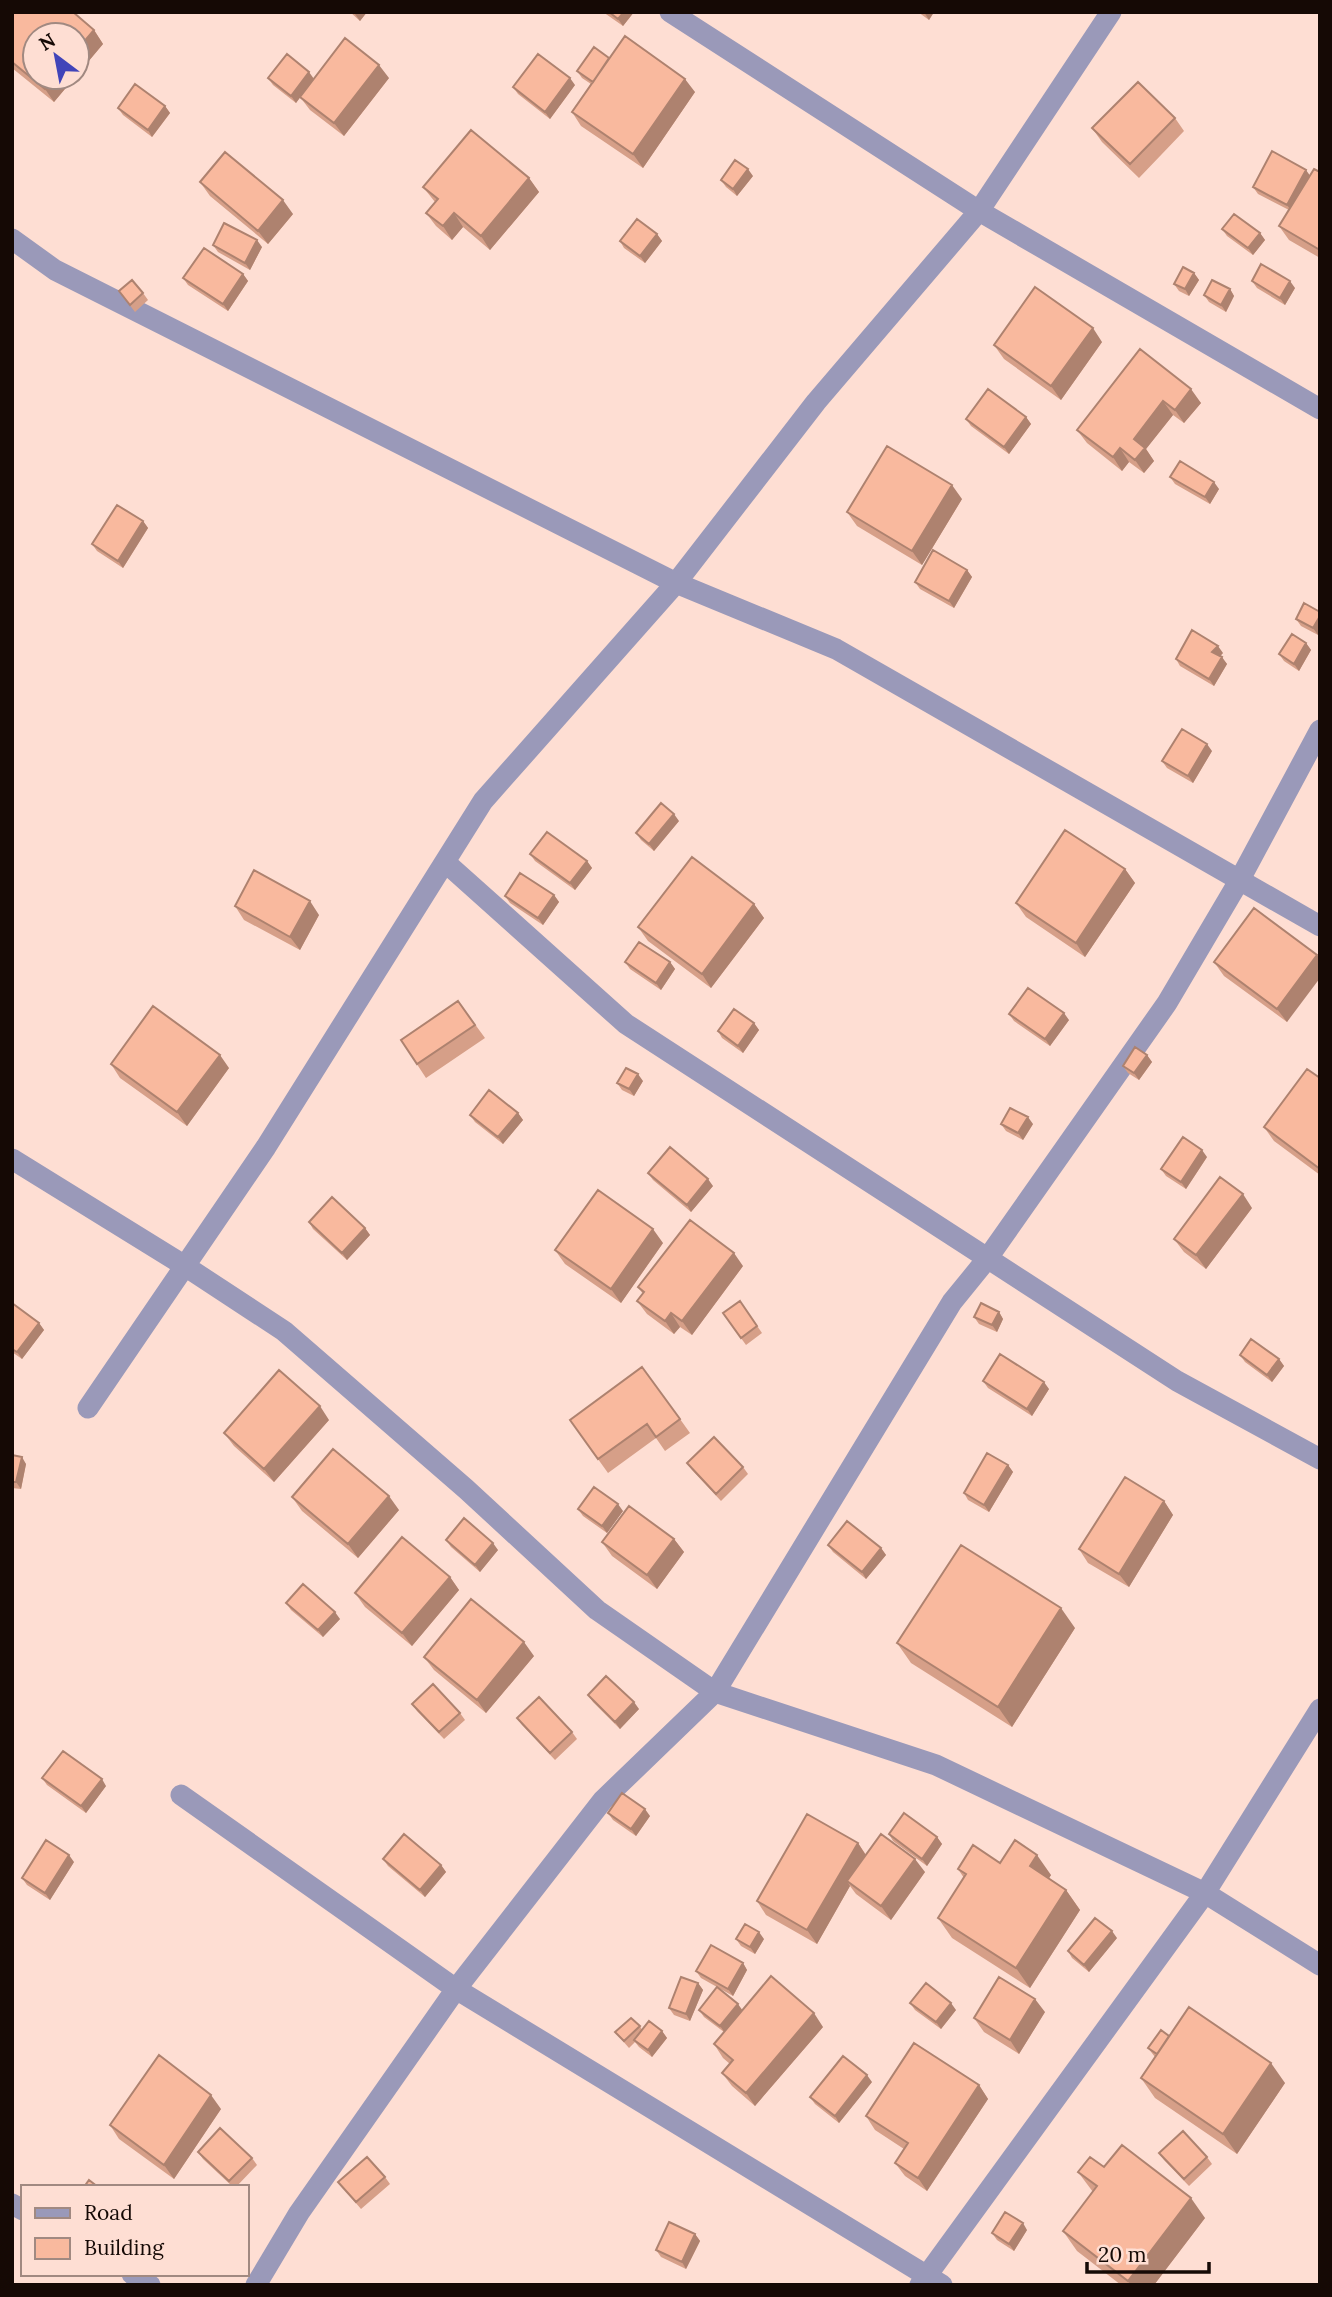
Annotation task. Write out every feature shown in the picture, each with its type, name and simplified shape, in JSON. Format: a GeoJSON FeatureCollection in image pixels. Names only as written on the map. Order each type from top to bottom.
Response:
{"type":"FeatureCollection","features":[{"type":"Feature","properties":{"kind":"street"},"geometry":{"type":"LineString","coordinates":[[670,12],[979,211],[1320,409]]}},
{"type":"Feature","properties":{"kind":"street"},"geometry":{"type":"LineString","coordinates":[[88,1408],[266,1147],[483,801],[676,583],[816,402],[979,211],[1111,12]]}},
{"type":"Feature","properties":{"kind":"street"},"geometry":{"type":"LineString","coordinates":[[12,239],[55,270],[676,583],[836,649],[1320,926]]}},
{"type":"Feature","properties":{"kind":"street"},"geometry":{"type":"LineString","coordinates":[[256,2285],[299,2213],[456,1989],[603,1800],[715,1692],[952,1302],[987,1259],[1167,1003],[1239,881],[1320,730]]}},
{"type":"Feature","properties":{"kind":"street"},"geometry":{"type":"LineString","coordinates":[[445,862],[626,1024],[1177,1381],[1320,1460]]}},
{"type":"Feature","properties":{"kind":"street"},"geometry":{"type":"LineString","coordinates":[[12,1159],[284,1331],[466,1489],[597,1610],[715,1692],[936,1765],[1205,1893],[1320,1965]]}},
{"type":"Feature","properties":{"kind":"street"},"geometry":{"type":"LineString","coordinates":[[181,1795],[456,1989],[929,2282],[1205,1893],[1320,1709]]}},
{"type":"Feature","properties":{"kind":"building"},"geometry":{"type":"Polygon","coordinates":[[[12,12],[73,12],[84,21],[21,21],[21,69],[12,62],[12,12]]]}},
{"type":"Feature","properties":{"kind":"building"},"geometry":{"type":"Polygon","coordinates":[[[609,12],[624,12],[618,19],[609,12]]]}},
{"type":"Feature","properties":{"kind":"building"},"geometry":{"type":"Polygon","coordinates":[[[625,36],[685,79],[633,154],[572,112],[625,36]]]}},
{"type":"Feature","properties":{"kind":"building"},"geometry":{"type":"Polygon","coordinates":[[[345,38],[379,65],[334,123],[300,97],[345,38]]]}},
{"type":"Feature","properties":{"kind":"building"},"geometry":{"type":"Polygon","coordinates":[[[594,47],[609,58],[593,82],[577,71],[594,47]]]}},
{"type":"Feature","properties":{"kind":"building"},"geometry":{"type":"Polygon","coordinates":[[[287,54],[309,72],[291,96],[268,78],[287,54]]]}},
{"type":"Feature","properties":{"kind":"building"},"geometry":{"type":"Polygon","coordinates":[[[538,54],[570,78],[545,112],[513,87],[538,54]]]}},
{"type":"Feature","properties":{"kind":"building"},"geometry":{"type":"Polygon","coordinates":[[[1138,82],[1175,118],[1130,164],[1092,128],[1138,82]]]}},
{"type":"Feature","properties":{"kind":"building"},"geometry":{"type":"Polygon","coordinates":[[[135,84],[165,106],[148,130],[118,108],[135,84]]]}},
{"type":"Feature","properties":{"kind":"building"},"geometry":{"type":"Polygon","coordinates":[[[471,130],[529,178],[481,236],[454,213],[443,226],[426,213],[438,199],[423,187],[471,130]]]}},
{"type":"Feature","properties":{"kind":"building"},"geometry":{"type":"Polygon","coordinates":[[[1272,151],[1306,170],[1287,205],[1253,187],[1272,151]]]}},
{"type":"Feature","properties":{"kind":"building"},"geometry":{"type":"Polygon","coordinates":[[[225,152],[283,200],[258,231],[200,182],[225,152]]]}},
{"type":"Feature","properties":{"kind":"building"},"geometry":{"type":"Polygon","coordinates":[[[735,160],[748,169],[733,189],[721,180],[735,160]]]}},
{"type":"Feature","properties":{"kind":"building"},"geometry":{"type":"Polygon","coordinates":[[[1314,169],[1320,172],[1320,250],[1279,226],[1314,169]]]}},
{"type":"Feature","properties":{"kind":"building"},"geometry":{"type":"Polygon","coordinates":[[[1234,214],[1260,233],[1248,248],[1222,229],[1234,214]]]}},
{"type":"Feature","properties":{"kind":"building"},"geometry":{"type":"Polygon","coordinates":[[[637,219],[657,234],[640,256],[620,241],[637,219]]]}},
{"type":"Feature","properties":{"kind":"building"},"geometry":{"type":"Polygon","coordinates":[[[224,223],[257,240],[245,263],[213,245],[224,223]]]}},
{"type":"Feature","properties":{"kind":"building"},"geometry":{"type":"Polygon","coordinates":[[[204,248],[243,274],[223,304],[183,278],[204,248]]]}},
{"type":"Feature","properties":{"kind":"building"},"geometry":{"type":"Polygon","coordinates":[[[1261,264],[1290,281],[1280,298],[1252,281],[1261,264]]]}},
{"type":"Feature","properties":{"kind":"building"},"geometry":{"type":"Polygon","coordinates":[[[1183,267],[1194,273],[1185,289],[1174,284],[1183,267]]]}},
{"type":"Feature","properties":{"kind":"building"},"geometry":{"type":"Polygon","coordinates":[[[132,280],[143,293],[130,305],[119,291],[132,280]]]}},
{"type":"Feature","properties":{"kind":"building"},"geometry":{"type":"Polygon","coordinates":[[[1212,280],[1230,289],[1221,305],[1204,295],[1212,280]]]}},
{"type":"Feature","properties":{"kind":"building"},"geometry":{"type":"Polygon","coordinates":[[[1035,287],[1093,328],[1051,386],[994,345],[1035,287]]]}},
{"type":"Feature","properties":{"kind":"building"},"geometry":{"type":"Polygon","coordinates":[[[1140,349],[1191,389],[1175,410],[1163,401],[1134,439],[1145,448],[1135,460],[1120,448],[1113,457],[1077,430],[1140,349]]]}},
{"type":"Feature","properties":{"kind":"building"},"geometry":{"type":"Polygon","coordinates":[[[988,389],[1026,417],[1004,447],[966,419],[988,389]]]}},
{"type":"Feature","properties":{"kind":"building"},"geometry":{"type":"Polygon","coordinates":[[[887,446],[952,485],[912,551],[847,512],[887,446]]]}},
{"type":"Feature","properties":{"kind":"building"},"geometry":{"type":"Polygon","coordinates":[[[1180,461],[1214,482],[1205,497],[1170,477],[1180,461]]]}},
{"type":"Feature","properties":{"kind":"building"},"geometry":{"type":"Polygon","coordinates":[[[117,505],[143,521],[118,561],[92,544],[117,505]]]}},
{"type":"Feature","properties":{"kind":"building"},"geometry":{"type":"Polygon","coordinates":[[[933,550],[967,570],[949,601],[915,582],[933,550]]]}},
{"type":"Feature","properties":{"kind":"building"},"geometry":{"type":"Polygon","coordinates":[[[1304,603],[1320,612],[1313,628],[1296,619],[1304,603]]]}},
{"type":"Feature","properties":{"kind":"building"},"geometry":{"type":"Polygon","coordinates":[[[1192,630],[1218,646],[1212,652],[1222,657],[1209,679],[1176,659],[1192,630]]]}},
{"type":"Feature","properties":{"kind":"building"},"geometry":{"type":"Polygon","coordinates":[[[1292,634],[1306,643],[1294,664],[1279,654],[1292,634]]]}},
{"type":"Feature","properties":{"kind":"building"},"geometry":{"type":"Polygon","coordinates":[[[1182,729],[1207,744],[1188,776],[1162,761],[1182,729]]]}},
{"type":"Feature","properties":{"kind":"building"},"geometry":{"type":"Polygon","coordinates":[[[661,803],[674,814],[649,844],[636,833],[661,803]]]}},
{"type":"Feature","properties":{"kind":"building"},"geometry":{"type":"Polygon","coordinates":[[[1065,830],[1125,869],[1076,943],[1016,903],[1065,830]]]}},
{"type":"Feature","properties":{"kind":"building"},"geometry":{"type":"Polygon","coordinates":[[[547,832],[587,861],[570,883],[530,854],[547,832]]]}},
{"type":"Feature","properties":{"kind":"building"},"geometry":{"type":"Polygon","coordinates":[[[692,857],[754,904],[702,974],[638,927],[692,857]]]}},
{"type":"Feature","properties":{"kind":"building"},"geometry":{"type":"Polygon","coordinates":[[[254,870],[310,901],[290,937],[235,906],[254,870]]]}},
{"type":"Feature","properties":{"kind":"building"},"geometry":{"type":"Polygon","coordinates":[[[520,873],[554,895],[538,918],[505,896],[520,873]]]}},
{"type":"Feature","properties":{"kind":"building"},"geometry":{"type":"Polygon","coordinates":[[[1254,908],[1317,955],[1277,1009],[1214,962],[1254,908]]]}},
{"type":"Feature","properties":{"kind":"building"},"geometry":{"type":"Polygon","coordinates":[[[639,942],[670,962],[656,983],[625,962],[639,942]]]}},
{"type":"Feature","properties":{"kind":"building"},"geometry":{"type":"Polygon","coordinates":[[[1028,988],[1064,1013],[1045,1039],[1009,1014],[1028,988]]]}},
{"type":"Feature","properties":{"kind":"building"},"geometry":{"type":"Polygon","coordinates":[[[458,1001],[475,1025],[417,1064],[401,1040],[458,1001]]]}},
{"type":"Feature","properties":{"kind":"building"},"geometry":{"type":"Polygon","coordinates":[[[153,1006],[220,1055],[177,1112],[111,1064],[153,1006]]]}},
{"type":"Feature","properties":{"kind":"building"},"geometry":{"type":"Polygon","coordinates":[[[734,1009],[754,1023],[738,1046],[718,1031],[734,1009]]]}},
{"type":"Feature","properties":{"kind":"building"},"geometry":{"type":"Polygon","coordinates":[[[1135,1047],[1147,1055],[1134,1073],[1123,1066],[1135,1047]]]}},
{"type":"Feature","properties":{"kind":"building"},"geometry":{"type":"Polygon","coordinates":[[[626,1068],[638,1074],[629,1089],[617,1083],[626,1068]]]}},
{"type":"Feature","properties":{"kind":"building"},"geometry":{"type":"Polygon","coordinates":[[[1307,1069],[1320,1078],[1320,1169],[1264,1127],[1307,1069]]]}},
{"type":"Feature","properties":{"kind":"building"},"geometry":{"type":"Polygon","coordinates":[[[489,1090],[518,1113],[498,1137],[470,1115],[489,1090]]]}},
{"type":"Feature","properties":{"kind":"building"},"geometry":{"type":"Polygon","coordinates":[[[1010,1108],[1028,1117],[1018,1133],[1001,1124],[1010,1108]]]}},
{"type":"Feature","properties":{"kind":"building"},"geometry":{"type":"Polygon","coordinates":[[[1183,1137],[1202,1150],[1181,1182],[1161,1169],[1183,1137]]]}},
{"type":"Feature","properties":{"kind":"building"},"geometry":{"type":"Polygon","coordinates":[[[670,1147],[708,1179],[687,1205],[648,1173],[670,1147]]]}},
{"type":"Feature","properties":{"kind":"building"},"geometry":{"type":"Polygon","coordinates":[[[1220,1177],[1243,1194],[1196,1255],[1174,1239],[1220,1177]]]}},
{"type":"Feature","properties":{"kind":"building"},"geometry":{"type":"Polygon","coordinates":[[[598,1190],[653,1229],[611,1289],[555,1250],[598,1190]]]}},
{"type":"Feature","properties":{"kind":"building"},"geometry":{"type":"Polygon","coordinates":[[[332,1197],[365,1228],[342,1253],[309,1222],[332,1197]]]}},
{"type":"Feature","properties":{"kind":"building"},"geometry":{"type":"Polygon","coordinates":[[[690,1220],[734,1253],[682,1321],[671,1313],[665,1321],[637,1301],[644,1292],[638,1287],[690,1220]]]}},
{"type":"Feature","properties":{"kind":"building"},"geometry":{"type":"Polygon","coordinates":[[[740,1301],[757,1326],[741,1338],[723,1313],[740,1301]]]}},
{"type":"Feature","properties":{"kind":"building"},"geometry":{"type":"Polygon","coordinates":[[[12,1303],[39,1323],[17,1352],[12,1349],[12,1303]]]}},
{"type":"Feature","properties":{"kind":"building"},"geometry":{"type":"Polygon","coordinates":[[[981,1303],[999,1312],[992,1325],[974,1317],[981,1303]]]}},
{"type":"Feature","properties":{"kind":"building"},"geometry":{"type":"Polygon","coordinates":[[[1251,1339],[1279,1359],[1267,1375],[1240,1355],[1251,1339]]]}},
{"type":"Feature","properties":{"kind":"building"},"geometry":{"type":"Polygon","coordinates":[[[1000,1354],[1044,1382],[1027,1409],[983,1381],[1000,1354]]]}},
{"type":"Feature","properties":{"kind":"building"},"geometry":{"type":"Polygon","coordinates":[[[642,1367],[680,1419],[656,1437],[647,1424],[598,1459],[570,1420],[642,1367]]]}},
{"type":"Feature","properties":{"kind":"building"},"geometry":{"type":"Polygon","coordinates":[[[279,1370],[320,1406],[264,1469],[224,1433],[279,1370]]]}},
{"type":"Feature","properties":{"kind":"building"},"geometry":{"type":"Polygon","coordinates":[[[714,1437],[743,1467],[716,1494],[687,1463],[714,1437]]]}},
{"type":"Feature","properties":{"kind":"building"},"geometry":{"type":"Polygon","coordinates":[[[333,1449],[389,1496],[348,1544],[292,1497],[333,1449]]]}},
{"type":"Feature","properties":{"kind":"building"},"geometry":{"type":"Polygon","coordinates":[[[987,1453],[1008,1465],[984,1505],[964,1493],[987,1453]]]}},
{"type":"Feature","properties":{"kind":"building"},"geometry":{"type":"Polygon","coordinates":[[[12,1455],[22,1457],[16,1482],[12,1482],[12,1455]]]}},
{"type":"Feature","properties":{"kind":"building"},"geometry":{"type":"Polygon","coordinates":[[[1125,1477],[1164,1501],[1119,1574],[1079,1549],[1125,1477]]]}},
{"type":"Feature","properties":{"kind":"building"},"geometry":{"type":"Polygon","coordinates":[[[594,1487],[618,1504],[602,1526],[578,1509],[594,1487]]]}},
{"type":"Feature","properties":{"kind":"building"},"geometry":{"type":"Polygon","coordinates":[[[629,1506],[674,1539],[647,1575],[602,1542],[629,1506]]]}},
{"type":"Feature","properties":{"kind":"building"},"geometry":{"type":"Polygon","coordinates":[[[464,1518],[493,1543],[475,1565],[446,1540],[464,1518]]]}},
{"type":"Feature","properties":{"kind":"building"},"geometry":{"type":"Polygon","coordinates":[[[847,1521],[881,1548],[862,1572],[828,1545],[847,1521]]]}},
{"type":"Feature","properties":{"kind":"building"},"geometry":{"type":"Polygon","coordinates":[[[402,1537],[450,1577],[402,1633],[355,1593],[402,1537]]]}},
{"type":"Feature","properties":{"kind":"building"},"geometry":{"type":"Polygon","coordinates":[[[961,1545],[1061,1608],[998,1707],[897,1643],[961,1545]]]}},
{"type":"Feature","properties":{"kind":"building"},"geometry":{"type":"Polygon","coordinates":[[[303,1584],[335,1612],[318,1630],[286,1603],[303,1584]]]}},
{"type":"Feature","properties":{"kind":"building"},"geometry":{"type":"Polygon","coordinates":[[[471,1599],[524,1642],[477,1700],[424,1657],[471,1599]]]}},
{"type":"Feature","properties":{"kind":"building"},"geometry":{"type":"Polygon","coordinates":[[[606,1676],[634,1702],[615,1722],[588,1695],[606,1676]]]}},
{"type":"Feature","properties":{"kind":"building"},"geometry":{"type":"Polygon","coordinates":[[[433,1684],[460,1713],[439,1732],[412,1704],[433,1684]]]}},
{"type":"Feature","properties":{"kind":"building"},"geometry":{"type":"Polygon","coordinates":[[[539,1697],[572,1732],[550,1753],[517,1718],[539,1697]]]}},
{"type":"Feature","properties":{"kind":"building"},"geometry":{"type":"Polygon","coordinates":[[[63,1751],[102,1779],[81,1806],[42,1778],[63,1751]]]}},
{"type":"Feature","properties":{"kind":"building"},"geometry":{"type":"Polygon","coordinates":[[[622,1793],[645,1809],[631,1829],[608,1813],[622,1793]]]}},
{"type":"Feature","properties":{"kind":"building"},"geometry":{"type":"Polygon","coordinates":[[[904,1813],[937,1837],[922,1859],[889,1834],[904,1813]]]}},
{"type":"Feature","properties":{"kind":"building"},"geometry":{"type":"Polygon","coordinates":[[[807,1814],[858,1843],[807,1930],[757,1901],[807,1814]]]}},
{"type":"Feature","properties":{"kind":"building"},"geometry":{"type":"Polygon","coordinates":[[[404,1834],[441,1865],[420,1890],[383,1859],[404,1834]]]}},
{"type":"Feature","properties":{"kind":"building"},"geometry":{"type":"Polygon","coordinates":[[[881,1834],[915,1859],[881,1906],[847,1881],[881,1834]]]}},
{"type":"Feature","properties":{"kind":"building"},"geometry":{"type":"Polygon","coordinates":[[[46,1840],[69,1855],[45,1893],[22,1878],[46,1840]]]}},
{"type":"Feature","properties":{"kind":"building"},"geometry":{"type":"Polygon","coordinates":[[[1015,1840],[1037,1855],[1030,1866],[1066,1890],[1016,1968],[938,1918],[966,1874],[958,1869],[973,1845],[1000,1863],[1015,1840]]]}},
{"type":"Feature","properties":{"kind":"building"},"geometry":{"type":"Polygon","coordinates":[[[1095,1918],[1112,1931],[1084,1965],[1068,1951],[1095,1918]]]}},
{"type":"Feature","properties":{"kind":"building"},"geometry":{"type":"Polygon","coordinates":[[[745,1924],[759,1932],[750,1947],[736,1939],[745,1924]]]}},
{"type":"Feature","properties":{"kind":"building"},"geometry":{"type":"Polygon","coordinates":[[[711,1945],[743,1963],[728,1989],[696,1971],[711,1945]]]}},
{"type":"Feature","properties":{"kind":"building"},"geometry":{"type":"Polygon","coordinates":[[[771,1976],[814,2013],[746,2093],[722,2073],[733,2060],[714,2044],[771,1976]]]}},
{"type":"Feature","properties":{"kind":"building"},"geometry":{"type":"Polygon","coordinates":[[[681,1977],[698,1983],[686,2014],[669,2008],[681,1977]]]}},
{"type":"Feature","properties":{"kind":"building"},"geometry":{"type":"Polygon","coordinates":[[[999,1977],[1035,1999],[1010,2040],[974,2018],[999,1977]]]}},
{"type":"Feature","properties":{"kind":"building"},"geometry":{"type":"Polygon","coordinates":[[[926,1983],[951,2003],[936,2022],[910,2003],[926,1983]]]}},
{"type":"Feature","properties":{"kind":"building"},"geometry":{"type":"Polygon","coordinates":[[[717,1987],[738,2004],[720,2026],[699,2010],[717,1987]]]}},
{"type":"Feature","properties":{"kind":"building"},"geometry":{"type":"Polygon","coordinates":[[[1189,2007],[1271,2063],[1223,2134],[1141,2078],[1189,2007]]]}},
{"type":"Feature","properties":{"kind":"building"},"geometry":{"type":"Polygon","coordinates":[[[631,2018],[640,2026],[624,2041],[615,2032],[631,2018]]]}},
{"type":"Feature","properties":{"kind":"building"},"geometry":{"type":"Polygon","coordinates":[[[649,2021],[662,2031],[648,2050],[634,2040],[649,2021]]]}},
{"type":"Feature","properties":{"kind":"building"},"geometry":{"type":"Polygon","coordinates":[[[1161,2030],[1169,2036],[1157,2054],[1148,2048],[1161,2030]]]}},
{"type":"Feature","properties":{"kind":"building"},"geometry":{"type":"Polygon","coordinates":[[[914,2043],[979,2085],[918,2178],[895,2163],[908,2143],[866,2116],[914,2043]]]}},
{"type":"Feature","properties":{"kind":"building"},"geometry":{"type":"Polygon","coordinates":[[[159,2055],[211,2095],[164,2165],[110,2125],[159,2055]]]}},
{"type":"Feature","properties":{"kind":"building"},"geometry":{"type":"Polygon","coordinates":[[[843,2056],[867,2075],[835,2116],[810,2097],[843,2056]]]}},
{"type":"Feature","properties":{"kind":"building"},"geometry":{"type":"Polygon","coordinates":[[[220,2128],[252,2158],[229,2181],[198,2152],[220,2128]]]}},
{"type":"Feature","properties":{"kind":"building"},"geometry":{"type":"Polygon","coordinates":[[[1183,2131],[1207,2157],[1184,2179],[1159,2153],[1183,2131]]]}},
{"type":"Feature","properties":{"kind":"building"},"geometry":{"type":"Polygon","coordinates":[[[1122,2145],[1191,2198],[1128,2281],[1063,2231],[1097,2186],[1078,2172],[1090,2157],[1104,2167],[1122,2145]]]}},
{"type":"Feature","properties":{"kind":"building"},"geometry":{"type":"Polygon","coordinates":[[[367,2157],[385,2177],[356,2202],[338,2182],[367,2157]]]}},
{"type":"Feature","properties":{"kind":"building"},"geometry":{"type":"Polygon","coordinates":[[[1005,2212],[1023,2223],[1009,2244],[992,2233],[1005,2212]]]}},
{"type":"Feature","properties":{"kind":"building"},"geometry":{"type":"Polygon","coordinates":[[[669,2222],[695,2234],[682,2262],[656,2250],[669,2222]]]}}]}
